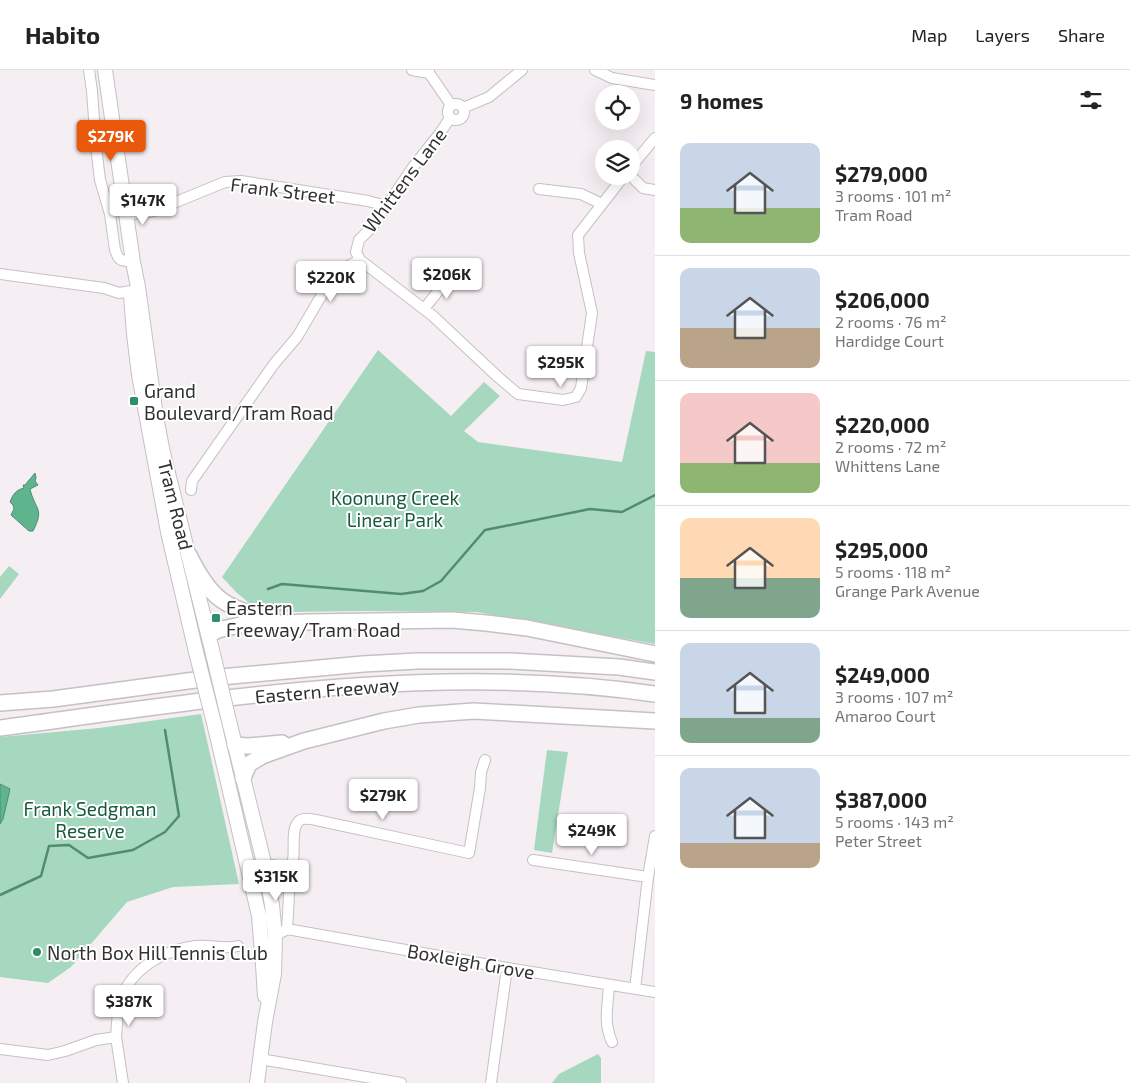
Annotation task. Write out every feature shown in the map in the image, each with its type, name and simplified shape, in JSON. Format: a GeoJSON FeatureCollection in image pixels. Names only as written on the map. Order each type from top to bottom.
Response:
{"type":"FeatureCollection","features":[{"type":"Feature","properties":{"kind":"highway"},"geometry":{"type":"LineString","coordinates":[[189,555],[198,574],[212,592],[230,606],[259,616],[307,622]]}},
{"type":"Feature","properties":{"kind":"highway"},"geometry":{"type":"LineString","coordinates":[[209,635],[218,630],[240,626],[307,622],[452,620],[527,628],[655,654]]}},
{"type":"Feature","properties":{"kind":"highway","name":"Eastern Freeway"},"geometry":{"type":"LineString","coordinates":[[0,703],[53,699],[210,678],[417,660],[510,661],[620,667],[655,672]]}},
{"type":"Feature","properties":{"kind":"highway","name":"Eastern Freeway"},"geometry":{"type":"LineString","coordinates":[[0,728],[216,699],[370,684],[525,682],[621,689],[655,694]]}},
{"type":"Feature","properties":{"kind":"highway"},"geometry":{"type":"LineString","coordinates":[[243,778],[249,764],[256,759],[304,741],[419,715],[460,711],[490,711],[655,722]]}},
{"type":"Feature","properties":{"kind":"highway"},"geometry":{"type":"LineString","coordinates":[[235,745],[304,741]]}},
{"type":"Feature","properties":{"kind":"main road","name":"Tram Road"},"geometry":{"type":"LineString","coordinates":[[105,70],[133,262],[134,334],[209,635],[265,867],[272,905],[281,933],[265,1022]]}},
{"type":"Feature","properties":{"kind":"main road","name":"Tram Road"},"geometry":{"type":"LineString","coordinates":[[143,370],[168,532],[259,922]]}},
{"type":"Feature","properties":{"kind":"main road"},"geometry":{"type":"LineString","coordinates":[[196,652],[209,635]]}},
{"type":"Feature","properties":{"kind":"main road"},"geometry":{"type":"LineString","coordinates":[[214,727],[221,737],[235,745]]}},
{"type":"Feature","properties":{"kind":"main road"},"geometry":{"type":"LineString","coordinates":[[257,1083],[265,1022],[259,922],[259,880],[260,874],[265,867]]}},
{"type":"Feature","properties":{"kind":"main road"},"geometry":{"type":"LineString","coordinates":[[259,922],[270,935],[281,933]]}},
{"type":"Feature","properties":{"kind":"street"},"geometry":{"type":"LineString","coordinates":[[88,70],[92,91],[100,180],[110,214],[115,250],[121,260],[133,262]]}},
{"type":"Feature","properties":{"kind":"street"},"geometry":{"type":"LineString","coordinates":[[412,70],[429,71],[451,105]]}},
{"type":"Feature","properties":{"kind":"street"},"geometry":{"type":"LineString","coordinates":[[463,108],[489,97],[522,70]]}},
{"type":"Feature","properties":{"kind":"street"},"geometry":{"type":"LineString","coordinates":[[595,70],[612,78],[655,85]]}},
{"type":"Feature","properties":{"kind":"street"},"geometry":{"type":"LineString","coordinates":[[451,105],[456,104],[463,108]]}},
{"type":"Feature","properties":{"kind":"street"},"geometry":{"type":"LineString","coordinates":[[451,105],[447,112],[450,118],[457,121],[462,118],[463,108]]}},
{"type":"Feature","properties":{"kind":"street","name":"Whittens Lane"},"geometry":{"type":"LineString","coordinates":[[360,260],[356,252],[359,240],[373,226],[413,167],[450,118]]}},
{"type":"Feature","properties":{"kind":"street"},"geometry":{"type":"LineString","coordinates":[[640,156],[655,138]]}},
{"type":"Feature","properties":{"kind":"street","name":"Frank Street"},"geometry":{"type":"LineString","coordinates":[[127,218],[142,219],[154,211],[225,182],[241,181],[368,201],[386,206]]}},
{"type":"Feature","properties":{"kind":"street"},"geometry":{"type":"LineString","coordinates":[[189,482],[274,364],[297,337],[326,286],[346,267],[360,260],[433,316],[518,394],[563,400],[576,397],[581,388],[592,313],[579,253],[578,235],[617,185]]}},
{"type":"Feature","properties":{"kind":"street"},"geometry":{"type":"LineString","coordinates":[[640,185],[643,188],[655,190]]}},
{"type":"Feature","properties":{"kind":"street"},"geometry":{"type":"LineString","coordinates":[[539,189],[582,194],[602,204]]}},
{"type":"Feature","properties":{"kind":"street"},"geometry":{"type":"LineString","coordinates":[[0,274],[104,288],[119,293],[134,287]]}},
{"type":"Feature","properties":{"kind":"street"},"geometry":{"type":"LineString","coordinates":[[424,309],[451,275]]}},
{"type":"Feature","properties":{"kind":"street"},"geometry":{"type":"LineString","coordinates":[[281,933],[289,884],[288,874],[294,859],[295,829],[300,820],[316,820],[469,853],[481,772],[485,760]]}},
{"type":"Feature","properties":{"kind":"street"},"geometry":{"type":"LineString","coordinates":[[635,989],[648,877],[655,836]]}},
{"type":"Feature","properties":{"kind":"street"},"geometry":{"type":"LineString","coordinates":[[281,866],[288,857],[293,845]]}},
{"type":"Feature","properties":{"kind":"street"},"geometry":{"type":"LineString","coordinates":[[533,860],[648,877]]}},
{"type":"Feature","properties":{"kind":"street"},"geometry":{"type":"LineString","coordinates":[[265,867],[270,865],[281,866],[288,874]]}},
{"type":"Feature","properties":{"kind":"street","name":"Boxleigh Grove"},"geometry":{"type":"LineString","coordinates":[[281,933],[655,992]]}},
{"type":"Feature","properties":{"kind":"street"},"geometry":{"type":"LineString","coordinates":[[123,1083],[116,1038],[121,999],[132,979],[150,962],[172,950],[188,947],[226,948],[238,946]]}},
{"type":"Feature","properties":{"kind":"street"},"geometry":{"type":"LineString","coordinates":[[491,1083],[507,968]]}},
{"type":"Feature","properties":{"kind":"street"},"geometry":{"type":"LineString","coordinates":[[609,985],[606,1022],[612,1042]]}},
{"type":"Feature","properties":{"kind":"street"},"geometry":{"type":"LineString","coordinates":[[0,1049],[48,1055],[96,1040],[116,1038]]}},
{"type":"Feature","properties":{"kind":"street"},"geometry":{"type":"LineString","coordinates":[[260,1058],[401,1083]]}},
{"type":"Feature","properties":{"kind":"green space","name":"Koonung Creek Linear Park"},"geometry":{"type":"Polygon","coordinates":[[[378,350],[451,416],[484,382],[500,396],[464,431],[478,442],[622,462],[646,351],[655,352],[655,644],[477,612],[287,612],[265,610],[249,603],[237,593],[222,577],[378,350]]]}},
{"type":"Feature","properties":{"kind":"green space"},"geometry":{"type":"Polygon","coordinates":[[[9,566],[19,574],[0,599],[0,577],[9,566]]]}},
{"type":"Feature","properties":{"kind":"green space","name":"Frank Sedgman Reserve"},"geometry":{"type":"Polygon","coordinates":[[[201,714],[239,884],[173,887],[127,902],[71,967],[48,983],[0,977],[0,737],[99,728],[201,714]]]}},
{"type":"Feature","properties":{"kind":"green space"},"geometry":{"type":"Polygon","coordinates":[[[547,750],[568,752],[552,853],[534,850],[547,750]]]}},
{"type":"Feature","properties":{"kind":"green space"},"geometry":{"type":"Polygon","coordinates":[[[598,1054],[601,1058],[601,1083],[552,1083],[559,1074],[598,1054]]]}},
{"type":"Feature","properties":{"kind":"shaded area"},"geometry":{"type":"Polygon","coordinates":[[[35,473],[35,481],[38,485],[30,489],[39,513],[33,531],[29,531],[11,515],[14,509],[10,502],[15,493],[24,488],[23,485],[35,473]]]}},
{"type":"Feature","properties":{"kind":"shaded area"},"geometry":{"type":"Polygon","coordinates":[[[0,784],[10,789],[3,819],[0,824],[0,784]]]}},
{"type":"Feature","properties":{"kind":"waterway"},"geometry":{"type":"LineString","coordinates":[[268,589],[282,584],[401,594],[423,591],[441,581],[485,530],[590,509],[622,512],[655,495]]}},
{"type":"Feature","properties":{"kind":"waterway"},"geometry":{"type":"LineString","coordinates":[[0,895],[41,876],[49,846],[69,845],[88,858],[133,850],[165,832],[179,816],[165,730]]}},
{"type":"Feature","properties":{"kind":"place","name":"Grand Boulevard/Tram Road"},"geometry":{"type":"Point","coordinates":[134,401]}},
{"type":"Feature","properties":{"kind":"place","name":"Eastern Freeway/Tram Road"},"geometry":{"type":"Point","coordinates":[216,618]}},
{"type":"Feature","properties":{"kind":"place","name":"North Box Hill Tennis Club"},"geometry":{"type":"Point","coordinates":[37,952]}}]}
